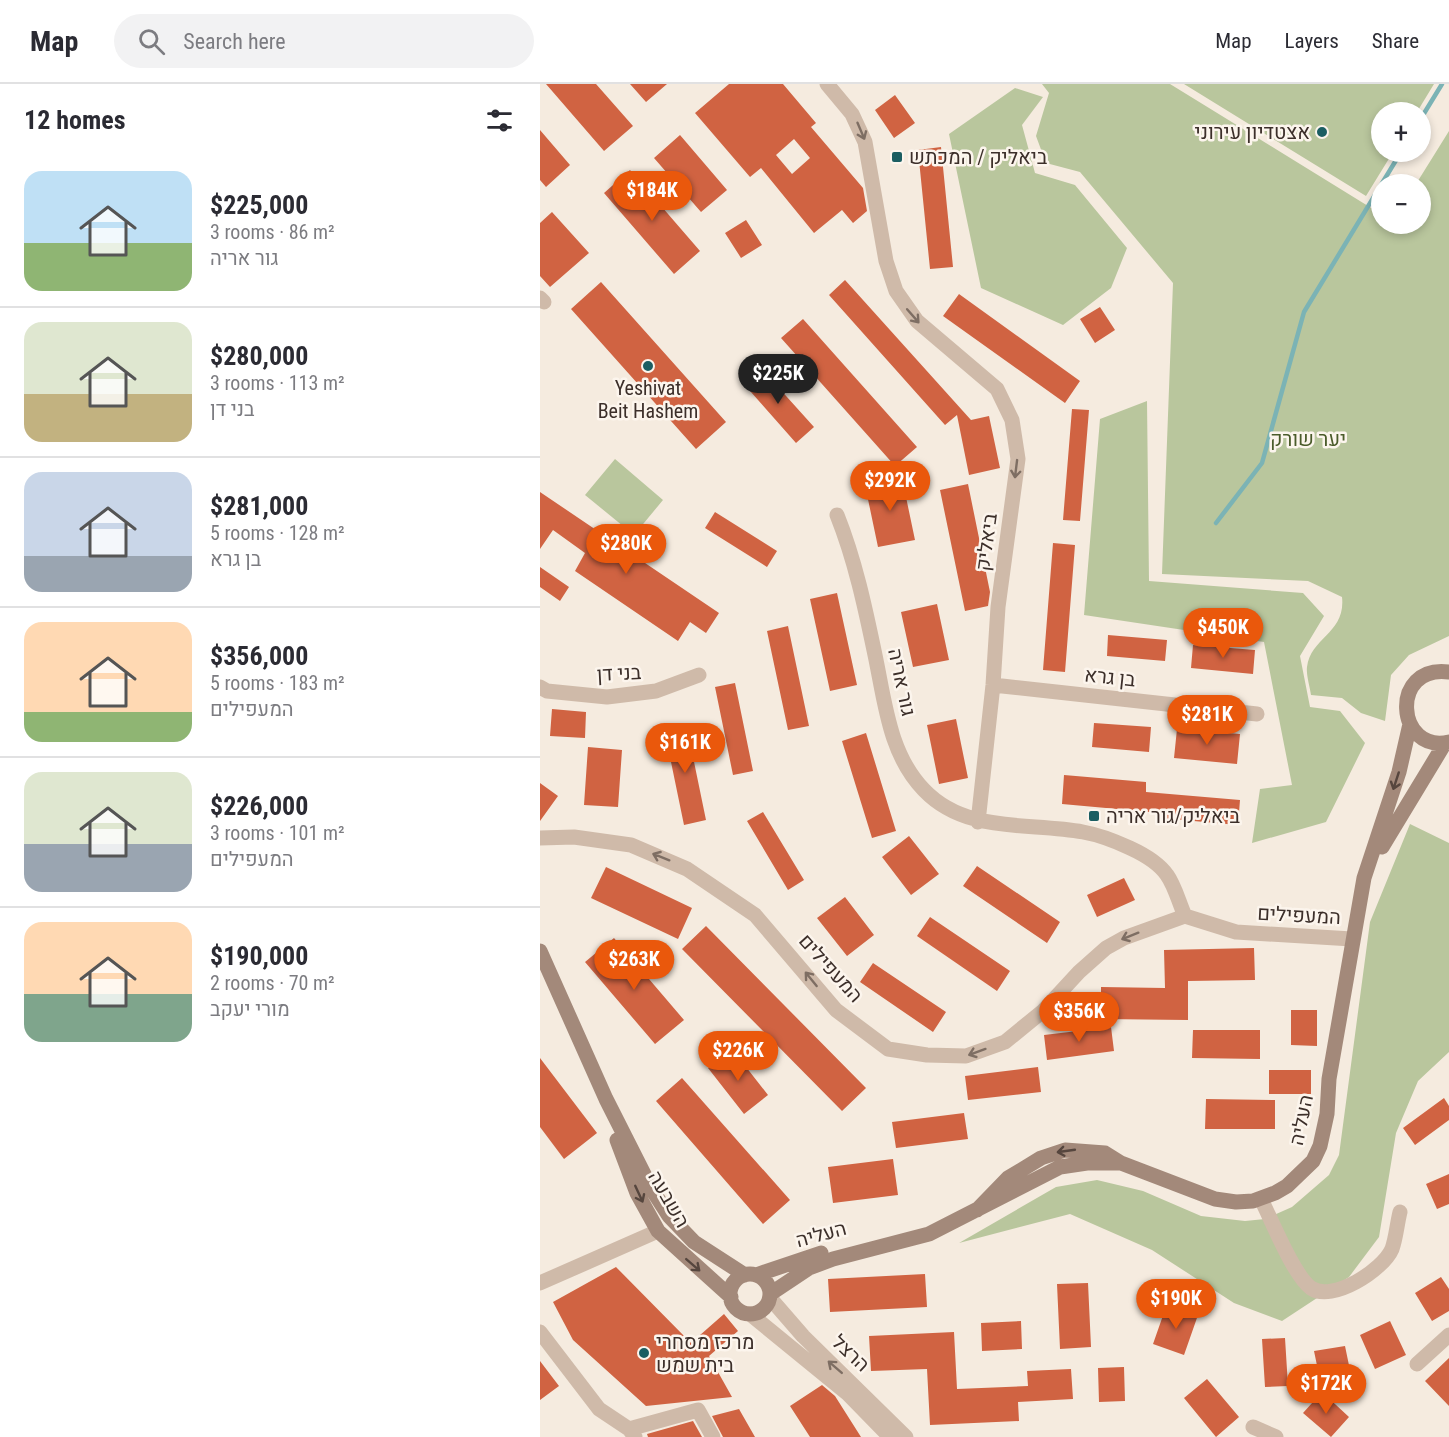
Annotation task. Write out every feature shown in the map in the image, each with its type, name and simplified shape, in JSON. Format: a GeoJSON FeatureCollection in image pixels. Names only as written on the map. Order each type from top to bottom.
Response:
{"type":"FeatureCollection","features":[{"type":"Feature","properties":{"kind":"main road","name":"העליה"},"geometry":{"type":"LineString","coordinates":[[770,1296],[809,1268],[833,1259],[898,1244],[929,1234],[977,1210],[1008,1178],[1041,1158],[1065,1150],[1105,1153],[1121,1163],[1215,1199],[1236,1202],[1261,1199],[1287,1186],[1301,1174],[1313,1161],[1320,1146],[1352,939],[1364,878],[1399,772],[1410,724],[1406,714],[1409,692],[1425,675],[1448,671]]}},
{"type":"Feature","properties":{"kind":"main road"},"geometry":{"type":"LineString","coordinates":[[1410,724],[1425,739],[1447,743]]}},
{"type":"Feature","properties":{"kind":"main road","name":"העליה"},"geometry":{"type":"LineString","coordinates":[[1364,878],[1447,743]]}},
{"type":"Feature","properties":{"kind":"main road","name":"השבעה"},"geometry":{"type":"LineString","coordinates":[[540,951],[606,1099],[651,1188],[669,1216],[694,1242],[751,1275]]}},
{"type":"Feature","properties":{"kind":"main road","name":"השבעה"},"geometry":{"type":"LineString","coordinates":[[606,1099],[615,1137],[638,1193],[658,1231],[731,1297]]}},
{"type":"Feature","properties":{"kind":"main road","name":"העליה"},"geometry":{"type":"LineString","coordinates":[[751,1275],[841,1248],[898,1244]]}},
{"type":"Feature","properties":{"kind":"main road"},"geometry":{"type":"LineString","coordinates":[[751,1275],[766,1282],[770,1296],[763,1309],[750,1314],[739,1310],[731,1297],[735,1281],[751,1275]]}},
{"type":"Feature","properties":{"kind":"street","name":"ביאליק"},"geometry":{"type":"LineString","coordinates":[[827,84],[852,114],[865,142],[886,261],[896,291],[917,321],[997,389],[1012,420],[1018,459],[998,607],[993,685],[978,822]]}},
{"type":"Feature","properties":{"kind":"street","name":"גור אריה"},"geometry":{"type":"LineString","coordinates":[[837,514],[848,542],[863,602],[892,738],[904,764],[924,791],[950,810],[978,822]]}},
{"type":"Feature","properties":{"kind":"street","name":"בני דן"},"geometry":{"type":"LineString","coordinates":[[540,687],[547,691],[607,697],[656,691],[699,675]]}},
{"type":"Feature","properties":{"kind":"street","name":"בן גרא"},"geometry":{"type":"LineString","coordinates":[[993,685],[1257,714]]}},
{"type":"Feature","properties":{"kind":"street"},"geometry":{"type":"LineString","coordinates":[[978,822],[1083,832],[1111,839],[1145,855],[1166,874],[1185,916]]}},
{"type":"Feature","properties":{"kind":"street","name":"המעפילים"},"geometry":{"type":"LineString","coordinates":[[540,838],[574,837],[631,845],[687,869],[754,915],[836,1010],[888,1049],[927,1054],[966,1056],[1005,1042],[1043,1011],[1079,972],[1106,948],[1124,938],[1185,916],[1236,932],[1352,939]]}},
{"type":"Feature","properties":{"kind":"street"},"geometry":{"type":"LineString","coordinates":[[1261,1199],[1298,1273],[1311,1288],[1331,1292],[1352,1284],[1380,1263],[1391,1250],[1400,1212]]}},
{"type":"Feature","properties":{"kind":"street"},"geometry":{"type":"LineString","coordinates":[[540,1283],[658,1231]]}},
{"type":"Feature","properties":{"kind":"street","name":"הרצל"},"geometry":{"type":"LineString","coordinates":[[770,1296],[803,1336],[906,1437]]}},
{"type":"Feature","properties":{"kind":"street","name":"הרצל"},"geometry":{"type":"LineString","coordinates":[[750,1314],[848,1394],[890,1437]]}},
{"type":"Feature","properties":{"kind":"street"},"geometry":{"type":"LineString","coordinates":[[540,1332],[599,1409],[632,1433],[698,1410],[713,1437]]}},
{"type":"Feature","properties":{"kind":"street"},"geometry":{"type":"LineString","coordinates":[[1417,1364],[1449,1335]]}},
{"type":"Feature","properties":{"kind":"street"},"geometry":{"type":"LineString","coordinates":[[1253,1427],[1276,1437]]}},
{"type":"Feature","properties":{"kind":"green space","name":"יער שורק"},"geometry":{"type":"Polygon","coordinates":[[[1042,84],[1170,84],[1371,208],[1371,234],[1431,234],[1431,174],[1422,174],[1449,131],[1449,636],[1409,655],[1391,675],[1385,721],[1361,713],[1342,698],[1311,695],[1307,670],[1310,657],[1339,619],[1342,597],[1308,581],[1162,574],[1173,283],[1080,172],[1046,163],[1036,136],[1049,93],[1042,84]]]}},
{"type":"Feature","properties":{"kind":"green space","name":"אצטדיון עירוני"},"geometry":{"type":"Polygon","coordinates":[[[1184,84],[1434,84],[1423,102],[1371,102],[1371,162],[1387,162],[1380,174],[1371,174],[1371,188],[1366,196],[1184,84]]]}},
{"type":"Feature","properties":{"kind":"green space"},"geometry":{"type":"Polygon","coordinates":[[[1015,88],[1043,97],[1022,125],[1035,173],[1075,185],[1127,248],[1111,288],[1063,325],[981,288],[949,134],[1015,88]]]}},
{"type":"Feature","properties":{"kind":"green space"},"geometry":{"type":"Polygon","coordinates":[[[1147,401],[1149,581],[1303,593],[1324,616],[1300,656],[1310,707],[1340,711],[1365,743],[1326,822],[1252,843],[1260,789],[1292,785],[1264,642],[1084,615],[1100,419],[1147,401]]]}},
{"type":"Feature","properties":{"kind":"green space"},"geometry":{"type":"Polygon","coordinates":[[[615,459],[663,500],[634,535],[585,495],[615,459]]]}},
{"type":"Feature","properties":{"kind":"green space"},"geometry":{"type":"Polygon","coordinates":[[[1410,824],[1449,843],[1449,1052],[1418,1081],[1396,1133],[1379,1237],[1349,1277],[1282,1321],[1234,1303],[1152,1250],[1070,1214],[959,1243],[1056,1187],[1097,1180],[1143,1191],[1201,1216],[1245,1221],[1265,1219],[1292,1207],[1329,1175],[1339,1155],[1370,922],[1410,824]]]}},
{"type":"Feature","properties":{"kind":"building"},"geometry":{"type":"Polygon","coordinates":[[[546,84],[596,84],[633,126],[604,151],[546,84]]]}},
{"type":"Feature","properties":{"kind":"building"},"geometry":{"type":"Polygon","coordinates":[[[630,84],[667,84],[646,102],[630,84]]]}},
{"type":"Feature","properties":{"kind":"building"},"geometry":{"type":"Polygon","coordinates":[[[729,84],[783,84],[816,123],[811,127],[863,188],[867,211],[853,223],[842,210],[814,233],[761,168],[750,177],[695,113],[729,84]],[[794,139],[776,155],[792,174],[810,158],[794,139]]]}},
{"type":"Feature","properties":{"kind":"building"},"geometry":{"type":"Polygon","coordinates":[[[895,95],[915,123],[894,138],[875,110],[895,95]]]}},
{"type":"Feature","properties":{"kind":"building"},"geometry":{"type":"Polygon","coordinates":[[[540,130],[570,165],[546,187],[540,180],[540,130]]]}},
{"type":"Feature","properties":{"kind":"building"},"geometry":{"type":"Polygon","coordinates":[[[680,135],[727,190],[701,212],[654,158],[680,135]]]}},
{"type":"Feature","properties":{"kind":"building"},"geometry":{"type":"Polygon","coordinates":[[[941,147],[953,267],[930,269],[918,150],[941,147]]]}},
{"type":"Feature","properties":{"kind":"building"},"geometry":{"type":"Polygon","coordinates":[[[630,170],[700,251],[674,274],[604,193],[630,170]]]}},
{"type":"Feature","properties":{"kind":"building"},"geometry":{"type":"Polygon","coordinates":[[[552,212],[589,253],[550,287],[540,276],[540,223],[552,212]]]}},
{"type":"Feature","properties":{"kind":"building"},"geometry":{"type":"Polygon","coordinates":[[[746,220],[762,245],[741,258],[725,233],[746,220]]]}},
{"type":"Feature","properties":{"kind":"building"},"geometry":{"type":"Polygon","coordinates":[[[845,280],[971,420],[989,416],[1000,468],[969,475],[957,415],[945,425],[829,295],[845,280]]]}},
{"type":"Feature","properties":{"kind":"building","name":"Yeshivat Beit Hashem"},"geometry":{"type":"Polygon","coordinates":[[[601,282],[726,422],[696,449],[571,309],[601,282]]]}},
{"type":"Feature","properties":{"kind":"building"},"geometry":{"type":"Polygon","coordinates":[[[959,294],[1080,381],[1065,403],[943,316],[959,294]]]}},
{"type":"Feature","properties":{"kind":"building"},"geometry":{"type":"Polygon","coordinates":[[[1100,307],[1115,330],[1095,343],[1080,319],[1100,307]]]}},
{"type":"Feature","properties":{"kind":"building"},"geometry":{"type":"Polygon","coordinates":[[[803,319],[917,447],[895,466],[781,338],[803,319]]]}},
{"type":"Feature","properties":{"kind":"building"},"geometry":{"type":"Polygon","coordinates":[[[760,367],[814,427],[796,443],[743,383],[760,367]]]}},
{"type":"Feature","properties":{"kind":"building"},"geometry":{"type":"Polygon","coordinates":[[[1072,409],[1089,410],[1080,521],[1063,520],[1072,409]]]}},
{"type":"Feature","properties":{"kind":"building"},"geometry":{"type":"Polygon","coordinates":[[[902,478],[915,540],[878,547],[865,485],[902,478]]]}},
{"type":"Feature","properties":{"kind":"building"},"geometry":{"type":"Polygon","coordinates":[[[968,484],[990,592],[988,606],[965,611],[940,490],[968,484]]]}},
{"type":"Feature","properties":{"kind":"building"},"geometry":{"type":"Polygon","coordinates":[[[540,492],[719,613],[706,633],[690,622],[678,641],[575,571],[585,553],[553,530],[540,549],[540,492]]]}},
{"type":"Feature","properties":{"kind":"building"},"geometry":{"type":"Polygon","coordinates":[[[715,512],[777,551],[767,567],[705,528],[715,512]]]}},
{"type":"Feature","properties":{"kind":"building"},"geometry":{"type":"Polygon","coordinates":[[[1053,543],[1075,545],[1065,672],[1043,670],[1053,543]]]}},
{"type":"Feature","properties":{"kind":"building"},"geometry":{"type":"Polygon","coordinates":[[[540,567],[569,587],[560,601],[540,587],[540,567]]]}},
{"type":"Feature","properties":{"kind":"building"},"geometry":{"type":"Polygon","coordinates":[[[837,593],[857,685],[830,691],[810,599],[837,593]]]}},
{"type":"Feature","properties":{"kind":"building"},"geometry":{"type":"Polygon","coordinates":[[[937,604],[949,660],[913,667],[901,612],[937,604]]]}},
{"type":"Feature","properties":{"kind":"building"},"geometry":{"type":"Polygon","coordinates":[[[788,626],[809,726],[788,730],[767,631],[788,626]]]}},
{"type":"Feature","properties":{"kind":"building"},"geometry":{"type":"Polygon","coordinates":[[[1108,635],[1167,640],[1165,661],[1107,656],[1108,635]]]}},
{"type":"Feature","properties":{"kind":"building"},"geometry":{"type":"Polygon","coordinates":[[[1193,645],[1255,650],[1253,674],[1191,668],[1193,645]]]}},
{"type":"Feature","properties":{"kind":"building"},"geometry":{"type":"Polygon","coordinates":[[[735,683],[753,771],[733,775],[715,687],[735,683]]]}},
{"type":"Feature","properties":{"kind":"building"},"geometry":{"type":"Polygon","coordinates":[[[552,709],[586,712],[585,738],[550,736],[552,709]]]}},
{"type":"Feature","properties":{"kind":"building"},"geometry":{"type":"Polygon","coordinates":[[[956,719],[968,778],[939,784],[927,725],[956,719]]]}},
{"type":"Feature","properties":{"kind":"building"},"geometry":{"type":"Polygon","coordinates":[[[686,723],[706,820],[684,825],[664,728],[686,723]]]}},
{"type":"Feature","properties":{"kind":"building"},"geometry":{"type":"Polygon","coordinates":[[[1094,723],[1151,727],[1149,752],[1092,747],[1094,723]]]}},
{"type":"Feature","properties":{"kind":"building"},"geometry":{"type":"Polygon","coordinates":[[[1177,729],[1240,734],[1237,764],[1174,758],[1177,729]]]}},
{"type":"Feature","properties":{"kind":"building"},"geometry":{"type":"Polygon","coordinates":[[[866,733],[896,831],[872,838],[842,741],[866,733]]]}},
{"type":"Feature","properties":{"kind":"building"},"geometry":{"type":"Polygon","coordinates":[[[588,747],[622,750],[618,807],[584,805],[588,747]]]}},
{"type":"Feature","properties":{"kind":"building"},"geometry":{"type":"Polygon","coordinates":[[[1064,775],[1146,782],[1146,792],[1240,800],[1238,825],[1160,818],[1161,813],[1062,804],[1064,775]]]}},
{"type":"Feature","properties":{"kind":"building"},"geometry":{"type":"Polygon","coordinates":[[[540,783],[558,796],[540,821],[540,783]]]}},
{"type":"Feature","properties":{"kind":"building"},"geometry":{"type":"Polygon","coordinates":[[[763,812],[804,880],[788,890],[747,821],[763,812]]]}},
{"type":"Feature","properties":{"kind":"building"},"geometry":{"type":"Polygon","coordinates":[[[909,836],[939,874],[911,895],[882,857],[909,836]]]}},
{"type":"Feature","properties":{"kind":"building"},"geometry":{"type":"Polygon","coordinates":[[[977,866],[1060,922],[1047,943],[963,886],[977,866]]]}},
{"type":"Feature","properties":{"kind":"building"},"geometry":{"type":"Polygon","coordinates":[[[606,867],[692,908],[678,939],[591,898],[606,867]]]}},
{"type":"Feature","properties":{"kind":"building"},"geometry":{"type":"Polygon","coordinates":[[[1124,878],[1135,900],[1097,917],[1087,895],[1124,878]]]}},
{"type":"Feature","properties":{"kind":"building"},"geometry":{"type":"Polygon","coordinates":[[[845,897],[874,935],[847,956],[817,918],[845,897]]]}},
{"type":"Feature","properties":{"kind":"building"},"geometry":{"type":"Polygon","coordinates":[[[930,917],[1010,971],[997,991],[917,936],[930,917]]]}},
{"type":"Feature","properties":{"kind":"building"},"geometry":{"type":"Polygon","coordinates":[[[706,926],[866,1088],[842,1111],[682,949],[706,926]]]}},
{"type":"Feature","properties":{"kind":"building"},"geometry":{"type":"Polygon","coordinates":[[[614,938],[684,1020],[655,1044],[585,962],[614,938]]]}},
{"type":"Feature","properties":{"kind":"building"},"geometry":{"type":"Polygon","coordinates":[[[1254,948],[1255,980],[1188,981],[1188,1020],[1101,1019],[1101,987],[1165,988],[1164,950],[1254,948]]]}},
{"type":"Feature","properties":{"kind":"building"},"geometry":{"type":"Polygon","coordinates":[[[873,963],[946,1012],[933,1032],[860,982],[873,963]]]}},
{"type":"Feature","properties":{"kind":"building"},"geometry":{"type":"Polygon","coordinates":[[[1291,1010],[1317,1010],[1317,1046],[1291,1045],[1291,1010]]]}},
{"type":"Feature","properties":{"kind":"building"},"geometry":{"type":"Polygon","coordinates":[[[1111,1027],[1114,1051],[1047,1060],[1044,1035],[1111,1027]]]}},
{"type":"Feature","properties":{"kind":"building"},"geometry":{"type":"Polygon","coordinates":[[[1193,1030],[1260,1030],[1260,1059],[1192,1058],[1193,1030]]]}},
{"type":"Feature","properties":{"kind":"building"},"geometry":{"type":"Polygon","coordinates":[[[732,1049],[768,1095],[744,1114],[708,1068],[732,1049]]]}},
{"type":"Feature","properties":{"kind":"building"},"geometry":{"type":"Polygon","coordinates":[[[540,1058],[597,1133],[564,1159],[540,1127],[540,1058]]]}},
{"type":"Feature","properties":{"kind":"building"},"geometry":{"type":"Polygon","coordinates":[[[1038,1067],[1041,1092],[968,1100],[965,1076],[1038,1067]]]}},
{"type":"Feature","properties":{"kind":"building"},"geometry":{"type":"Polygon","coordinates":[[[1269,1070],[1311,1070],[1311,1094],[1269,1094],[1269,1070]]]}},
{"type":"Feature","properties":{"kind":"building"},"geometry":{"type":"Polygon","coordinates":[[[682,1078],[790,1200],[763,1224],[656,1101],[682,1078]]]}},
{"type":"Feature","properties":{"kind":"building"},"geometry":{"type":"Polygon","coordinates":[[[1444,1098],[1449,1106],[1449,1120],[1415,1145],[1403,1128],[1444,1098]]]}},
{"type":"Feature","properties":{"kind":"building"},"geometry":{"type":"Polygon","coordinates":[[[1206,1099],[1275,1100],[1275,1129],[1205,1129],[1206,1099]]]}},
{"type":"Feature","properties":{"kind":"building"},"geometry":{"type":"Polygon","coordinates":[[[964,1113],[968,1139],[896,1148],[892,1122],[964,1113]]]}},
{"type":"Feature","properties":{"kind":"building"},"geometry":{"type":"Polygon","coordinates":[[[893,1159],[898,1195],[833,1203],[828,1167],[893,1159]]]}},
{"type":"Feature","properties":{"kind":"building"},"geometry":{"type":"Polygon","coordinates":[[[1449,1174],[1449,1204],[1437,1209],[1426,1184],[1449,1174]]]}},
{"type":"Feature","properties":{"kind":"building","name":"מרכז מסחרי בית שמש"},"geometry":{"type":"Polygon","coordinates":[[[616,1267],[691,1343],[724,1314],[738,1331],[709,1356],[732,1397],[646,1406],[573,1340],[553,1302],[616,1267]]]}},
{"type":"Feature","properties":{"kind":"building"},"geometry":{"type":"Polygon","coordinates":[[[925,1274],[927,1307],[830,1312],[828,1279],[925,1274]]]}},
{"type":"Feature","properties":{"kind":"building"},"geometry":{"type":"Polygon","coordinates":[[[1441,1277],[1449,1289],[1449,1311],[1432,1321],[1415,1293],[1441,1277]]]}},
{"type":"Feature","properties":{"kind":"building"},"geometry":{"type":"Polygon","coordinates":[[[1088,1283],[1091,1347],[1060,1349],[1057,1284],[1088,1283]]]}},
{"type":"Feature","properties":{"kind":"building"},"geometry":{"type":"Polygon","coordinates":[[[1167,1304],[1198,1315],[1184,1355],[1153,1344],[1167,1304]]]}},
{"type":"Feature","properties":{"kind":"building"},"geometry":{"type":"Polygon","coordinates":[[[1021,1321],[1022,1349],[982,1351],[981,1323],[1021,1321]]]}},
{"type":"Feature","properties":{"kind":"building"},"geometry":{"type":"Polygon","coordinates":[[[1390,1321],[1406,1355],[1375,1369],[1360,1335],[1390,1321]]]}},
{"type":"Feature","properties":{"kind":"building"},"geometry":{"type":"Polygon","coordinates":[[[954,1332],[957,1389],[1028,1386],[1027,1371],[1071,1369],[1073,1399],[1018,1402],[1019,1421],[930,1425],[927,1369],[871,1371],[869,1336],[954,1332]]]}},
{"type":"Feature","properties":{"kind":"building"},"geometry":{"type":"Polygon","coordinates":[[[1285,1338],[1288,1386],[1265,1387],[1262,1339],[1285,1338]]]}},
{"type":"Feature","properties":{"kind":"building"},"geometry":{"type":"Polygon","coordinates":[[[1345,1346],[1351,1375],[1320,1380],[1314,1351],[1345,1346]]]}},
{"type":"Feature","properties":{"kind":"building"},"geometry":{"type":"Polygon","coordinates":[[[1449,1358],[1449,1406],[1425,1381],[1449,1358]]]}},
{"type":"Feature","properties":{"kind":"building"},"geometry":{"type":"Polygon","coordinates":[[[540,1361],[559,1386],[540,1400],[540,1361]]]}},
{"type":"Feature","properties":{"kind":"building"},"geometry":{"type":"Polygon","coordinates":[[[1124,1367],[1125,1401],[1099,1402],[1098,1368],[1124,1367]]]}},
{"type":"Feature","properties":{"kind":"building"},"geometry":{"type":"Polygon","coordinates":[[[1207,1379],[1239,1417],[1216,1437],[1184,1398],[1207,1379]]]}},
{"type":"Feature","properties":{"kind":"building","name":"מרכז מסחרי בית שמש"},"geometry":{"type":"Polygon","coordinates":[[[822,1385],[835,1396],[861,1437],[810,1437],[790,1406],[822,1385]]]}},
{"type":"Feature","properties":{"kind":"building"},"geometry":{"type":"Polygon","coordinates":[[[1322,1392],[1349,1417],[1331,1437],[1303,1413],[1322,1392]]]}},
{"type":"Feature","properties":{"kind":"building"},"geometry":{"type":"Polygon","coordinates":[[[739,1409],[755,1437],[723,1437],[712,1416],[739,1409]]]}},
{"type":"Feature","properties":{"kind":"building","name":"מרכז מסחרי בית שמש"},"geometry":{"type":"Polygon","coordinates":[[[693,1421],[702,1437],[648,1437],[647,1434],[693,1421]]]}},
{"type":"Feature","properties":{"kind":"waterway"},"geometry":{"type":"LineString","coordinates":[[1431,102],[1442,84]]}},
{"type":"Feature","properties":{"kind":"waterway"},"geometry":{"type":"LineString","coordinates":[[1216,523],[1262,463],[1304,312],[1395,162]]}},
{"type":"Feature","properties":{"kind":"place","name":"אצטדיון עירוני"},"geometry":{"type":"Point","coordinates":[1322,132]}},
{"type":"Feature","properties":{"kind":"place","name":"ביאליק / המכתש"},"geometry":{"type":"Point","coordinates":[897,157]}},
{"type":"Feature","properties":{"kind":"place","name":"Yeshivat Beit Hashem"},"geometry":{"type":"Point","coordinates":[648,366]}},
{"type":"Feature","properties":{"kind":"place","name":"ביאליק/גור אריה"},"geometry":{"type":"Point","coordinates":[1094,816]}},
{"type":"Feature","properties":{"kind":"place","name":"מרכז מסחרי בית שמש"},"geometry":{"type":"Point","coordinates":[644,1353]}}]}
